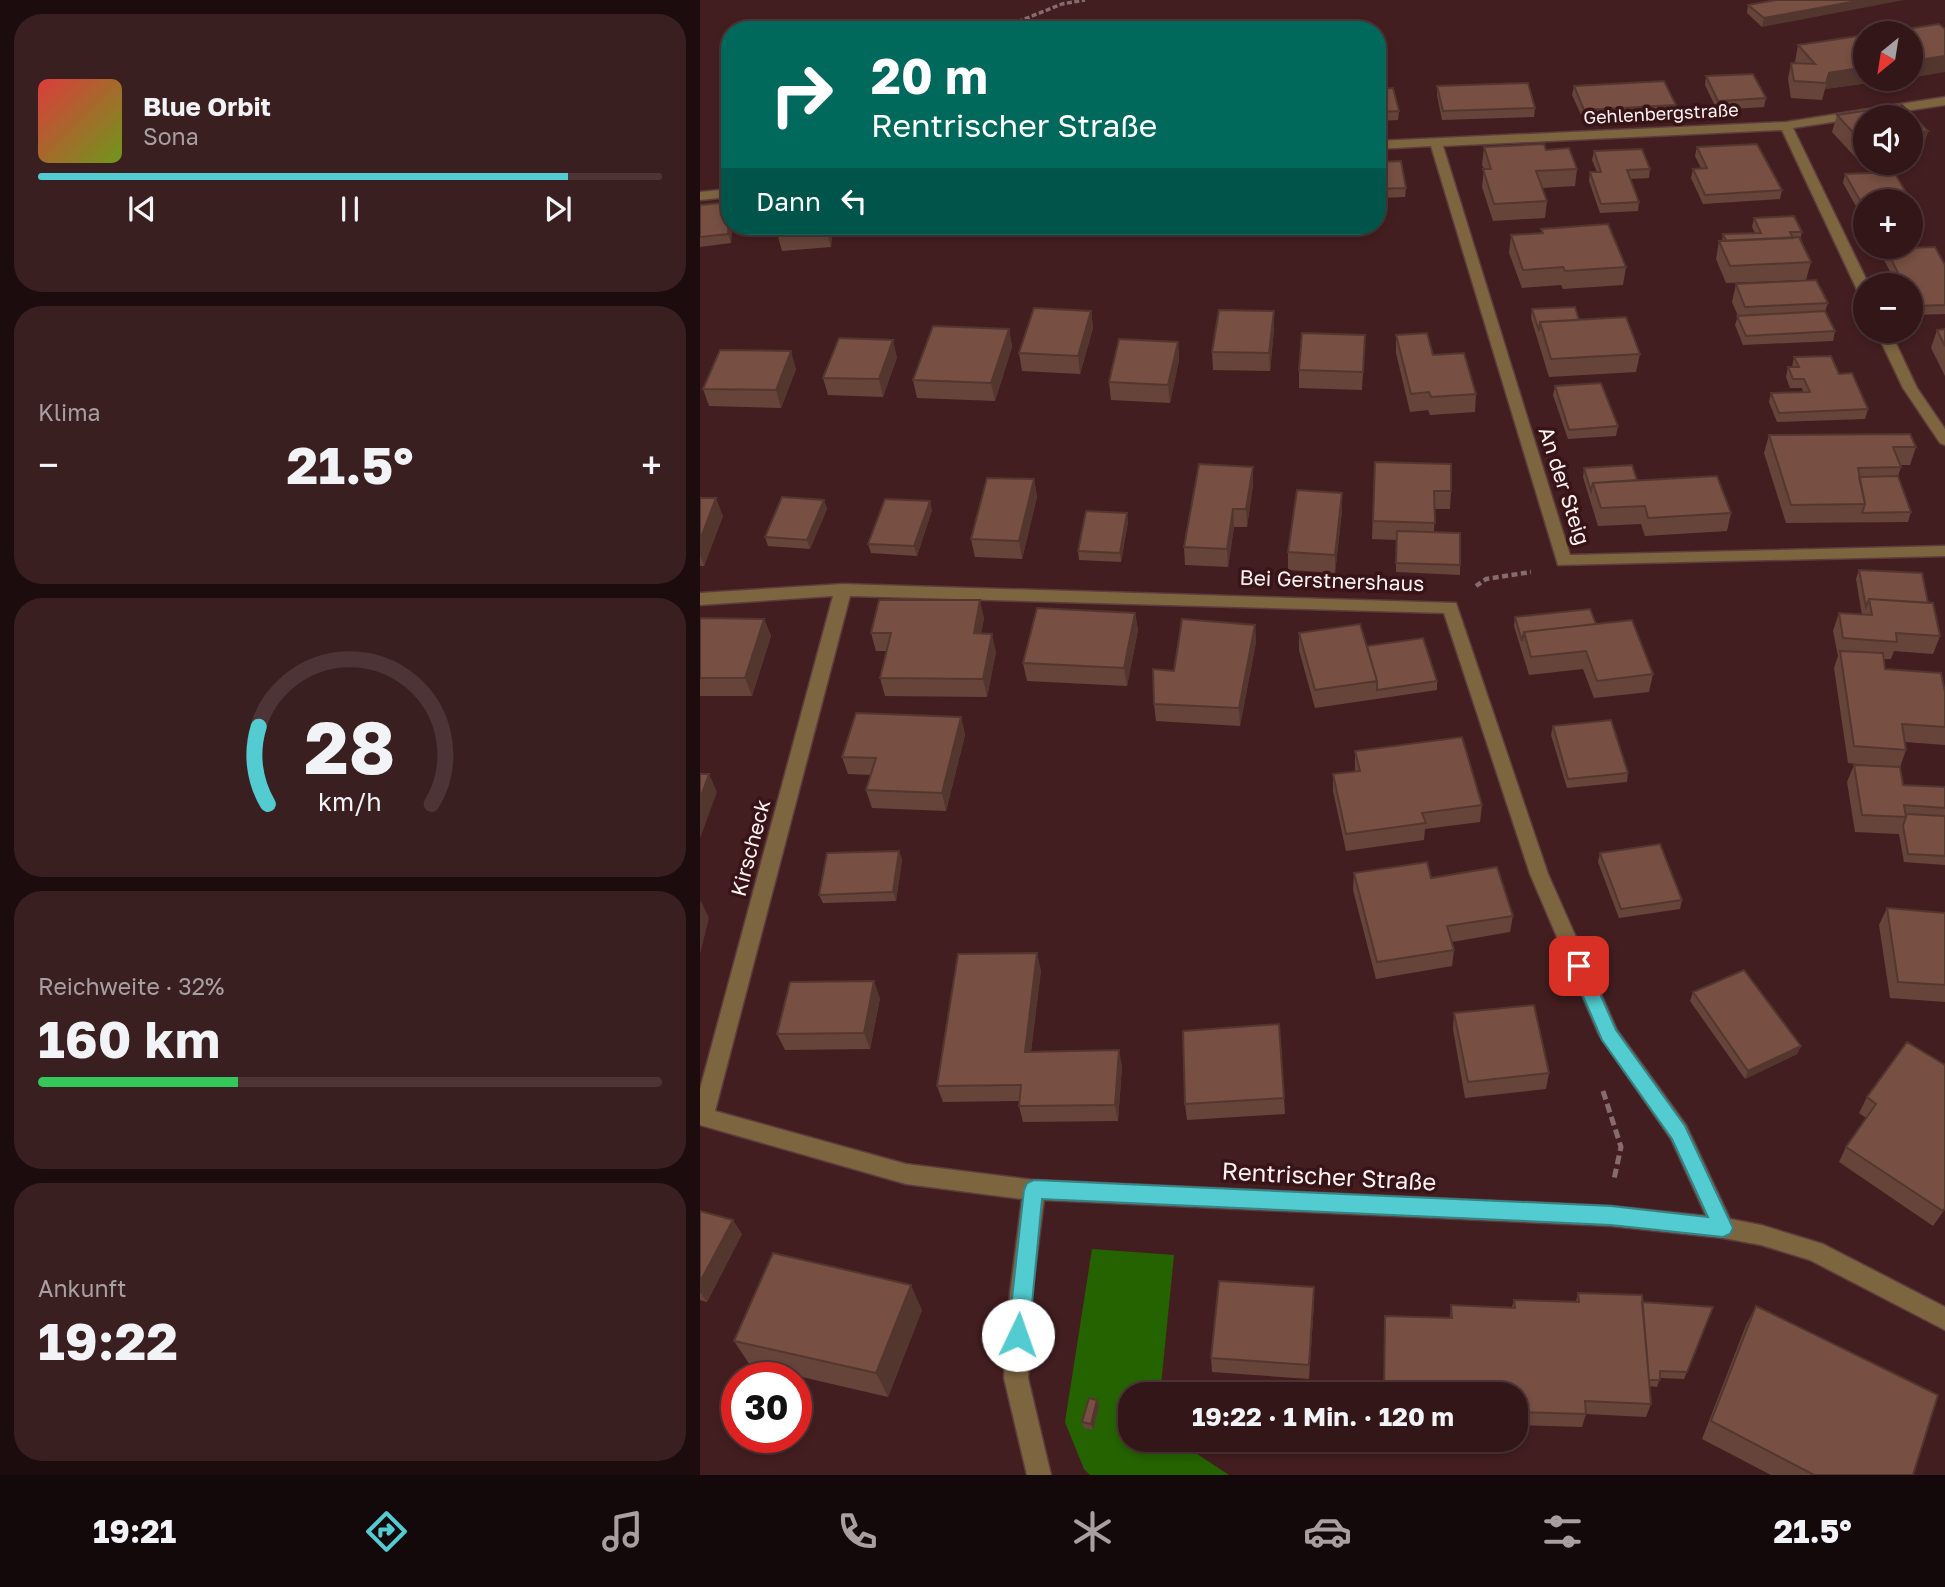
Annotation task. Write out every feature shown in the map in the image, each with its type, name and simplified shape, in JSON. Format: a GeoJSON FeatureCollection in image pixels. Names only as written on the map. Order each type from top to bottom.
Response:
{"type":"FeatureCollection","features":[{"type":"Feature","properties":{"kind":"street","name":"Gehlenbergstraße"},"geometry":{"type":"LineString","coordinates":[[1386,145],[1786,126],[1945,101]]}},
{"type":"Feature","properties":{"kind":"street"},"geometry":{"type":"LineString","coordinates":[[1786,126],[1856,273]]}},
{"type":"Feature","properties":{"kind":"street","name":"An der Steig"},"geometry":{"type":"LineString","coordinates":[[1436,142],[1564,561],[1945,551]]}},
{"type":"Feature","properties":{"kind":"street"},"geometry":{"type":"LineString","coordinates":[[700,196],[721,194]]}},
{"type":"Feature","properties":{"kind":"street"},"geometry":{"type":"LineString","coordinates":[[1889,343],[1910,388],[1945,440]]}},
{"type":"Feature","properties":{"kind":"street","name":"Bei Gerstnershaus"},"geometry":{"type":"LineString","coordinates":[[700,599],[843,590],[1450,607],[1539,874],[1609,1035],[1679,1132],[1723,1228]]}},
{"type":"Feature","properties":{"kind":"street","name":"Kirscheck"},"geometry":{"type":"LineString","coordinates":[[702,1117],[843,590]]}},
{"type":"Feature","properties":{"kind":"street","name":"Rentrischer Straße"},"geometry":{"type":"LineString","coordinates":[[702,1117],[906,1174],[1034,1190],[1611,1216],[1723,1228],[1761,1235],[1815,1251],[1945,1319]]}},
{"type":"Feature","properties":{"kind":"street"},"geometry":{"type":"LineString","coordinates":[[1034,1190],[1021,1293],[1016,1378],[1039,1475]]}},
{"type":"Feature","properties":{"kind":"path"},"geometry":{"type":"LineString","coordinates":[[1020,21],[1062,4],[1085,0]]}},
{"type":"Feature","properties":{"kind":"path"},"geometry":{"type":"LineString","coordinates":[[1486,579],[1536,571]]}},
{"type":"Feature","properties":{"kind":"path"},"geometry":{"type":"LineString","coordinates":[[1610,1088],[1602,1091],[1621,1147],[1612,1188]]}},
{"type":"Feature","properties":{"kind":"green space"},"geometry":{"type":"Polygon","coordinates":[[[1092,1249],[1174,1255],[1161,1382],[1118,1382],[1118,1452],[1194,1452],[1229,1475],[1090,1475],[1084,1469],[1065,1422],[1092,1249]]]}},
{"type":"Feature","properties":{"kind":"building"},"geometry":{"type":"Polygon","coordinates":[[[1776,0],[1862,0],[1764,18],[1748,5],[1776,0]]]}},
{"type":"Feature","properties":{"kind":"building"},"geometry":{"type":"Polygon","coordinates":[[[1939,24],[1945,29],[1945,56],[1923,59],[1923,26],[1939,24]]]}},
{"type":"Feature","properties":{"kind":"building"},"geometry":{"type":"Polygon","coordinates":[[[1853,37],[1853,69],[1829,73],[1826,83],[1794,81],[1791,63],[1815,64],[1798,45],[1853,37]]]}},
{"type":"Feature","properties":{"kind":"building"},"geometry":{"type":"Polygon","coordinates":[[[1753,74],[1766,98],[1718,101],[1706,76],[1753,74]]]}},
{"type":"Feature","properties":{"kind":"building"},"geometry":{"type":"Polygon","coordinates":[[[1664,81],[1676,105],[1584,110],[1574,86],[1664,81]]]}},
{"type":"Feature","properties":{"kind":"building"},"geometry":{"type":"Polygon","coordinates":[[[1528,83],[1535,108],[1443,111],[1437,86],[1528,83]]]}},
{"type":"Feature","properties":{"kind":"building"},"geometry":{"type":"Polygon","coordinates":[[[1386,88],[1393,88],[1399,111],[1386,112],[1386,88]]]}},
{"type":"Feature","properties":{"kind":"building"},"geometry":{"type":"Polygon","coordinates":[[[1853,113],[1853,132],[1837,115],[1853,113]]]}},
{"type":"Feature","properties":{"kind":"building"},"geometry":{"type":"Polygon","coordinates":[[[1544,144],[1546,150],[1569,148],[1577,169],[1536,171],[1547,201],[1494,204],[1483,169],[1491,169],[1484,147],[1544,144]]]}},
{"type":"Feature","properties":{"kind":"building"},"geometry":{"type":"Polygon","coordinates":[[[1757,144],[1782,190],[1705,195],[1693,169],[1707,168],[1697,147],[1757,144]]]}},
{"type":"Feature","properties":{"kind":"building"},"geometry":{"type":"Polygon","coordinates":[[[1642,149],[1650,169],[1627,170],[1639,202],[1601,204],[1590,172],[1601,172],[1594,151],[1642,149]]]}},
{"type":"Feature","properties":{"kind":"building"},"geometry":{"type":"Polygon","coordinates":[[[1401,161],[1406,188],[1386,189],[1386,162],[1401,161]]]}},
{"type":"Feature","properties":{"kind":"building"},"geometry":{"type":"Polygon","coordinates":[[[1845,174],[1896,175],[1904,189],[1854,189],[1845,174]]]}},
{"type":"Feature","properties":{"kind":"building"},"geometry":{"type":"Polygon","coordinates":[[[721,203],[721,235],[700,237],[700,205],[721,203]]]}},
{"type":"Feature","properties":{"kind":"building"},"geometry":{"type":"Polygon","coordinates":[[[1794,216],[1802,232],[1790,232],[1793,238],[1726,241],[1723,234],[1761,233],[1754,218],[1794,216]]]}},
{"type":"Feature","properties":{"kind":"building"},"geometry":{"type":"Polygon","coordinates":[[[1608,224],[1626,267],[1565,271],[1563,267],[1523,270],[1511,235],[1543,233],[1541,229],[1608,224]]]}},
{"type":"Feature","properties":{"kind":"building"},"geometry":{"type":"Polygon","coordinates":[[[1799,237],[1811,262],[1730,266],[1719,241],[1799,237]]]}},
{"type":"Feature","properties":{"kind":"building"},"geometry":{"type":"Polygon","coordinates":[[[1923,247],[1935,247],[1945,265],[1945,305],[1923,306],[1923,273],[1898,273],[1891,259],[1923,259],[1923,247]]]}},
{"type":"Feature","properties":{"kind":"building"},"geometry":{"type":"Polygon","coordinates":[[[1816,280],[1828,303],[1745,307],[1736,284],[1816,280]]]}},
{"type":"Feature","properties":{"kind":"building"},"geometry":{"type":"Polygon","coordinates":[[[1575,307],[1579,320],[1540,322],[1539,331],[1532,309],[1575,307]]]}},
{"type":"Feature","properties":{"kind":"building"},"geometry":{"type":"Polygon","coordinates":[[[1034,308],[1091,311],[1078,356],[1019,353],[1034,308]]]}},
{"type":"Feature","properties":{"kind":"building"},"geometry":{"type":"Polygon","coordinates":[[[1219,310],[1274,311],[1269,353],[1212,352],[1219,310]]]}},
{"type":"Feature","properties":{"kind":"building"},"geometry":{"type":"Polygon","coordinates":[[[1825,311],[1835,331],[1746,336],[1737,316],[1825,311]]]}},
{"type":"Feature","properties":{"kind":"building"},"geometry":{"type":"Polygon","coordinates":[[[1626,317],[1640,354],[1551,359],[1540,322],[1626,317]]]}},
{"type":"Feature","properties":{"kind":"building"},"geometry":{"type":"Polygon","coordinates":[[[933,326],[1009,329],[991,383],[913,380],[933,326]]]}},
{"type":"Feature","properties":{"kind":"building"},"geometry":{"type":"Polygon","coordinates":[[[1945,329],[1945,346],[1937,330],[1945,329]]]}},
{"type":"Feature","properties":{"kind":"building"},"geometry":{"type":"Polygon","coordinates":[[[1302,333],[1365,335],[1363,372],[1299,370],[1302,333]]]}},
{"type":"Feature","properties":{"kind":"building"},"geometry":{"type":"Polygon","coordinates":[[[1427,333],[1433,355],[1464,353],[1476,394],[1431,397],[1429,392],[1411,394],[1396,335],[1427,333]]]}},
{"type":"Feature","properties":{"kind":"building"},"geometry":{"type":"Polygon","coordinates":[[[839,338],[893,340],[879,379],[823,378],[839,338]]]}},
{"type":"Feature","properties":{"kind":"building"},"geometry":{"type":"Polygon","coordinates":[[[1119,339],[1178,342],[1168,385],[1109,382],[1119,339]]]}},
{"type":"Feature","properties":{"kind":"building"},"geometry":{"type":"Polygon","coordinates":[[[720,350],[791,351],[776,390],[703,389],[720,350]]]}},
{"type":"Feature","properties":{"kind":"building"},"geometry":{"type":"Polygon","coordinates":[[[1831,356],[1839,374],[1852,373],[1868,409],[1779,413],[1771,393],[1810,392],[1804,379],[1793,379],[1788,367],[1799,367],[1794,357],[1831,356]]]}},
{"type":"Feature","properties":{"kind":"building"},"geometry":{"type":"Polygon","coordinates":[[[1601,383],[1618,426],[1569,430],[1555,386],[1601,383]]]}},
{"type":"Feature","properties":{"kind":"building"},"geometry":{"type":"Polygon","coordinates":[[[1910,434],[1916,447],[1893,447],[1901,467],[1858,468],[1865,504],[1791,505],[1769,435],[1910,434]]]}},
{"type":"Feature","properties":{"kind":"building"},"geometry":{"type":"Polygon","coordinates":[[[1375,462],[1451,464],[1451,491],[1434,491],[1435,523],[1373,521],[1375,462]]]}},
{"type":"Feature","properties":{"kind":"building"},"geometry":{"type":"Polygon","coordinates":[[[1199,464],[1253,467],[1246,509],[1233,509],[1227,549],[1184,547],[1199,464]]]}},
{"type":"Feature","properties":{"kind":"building"},"geometry":{"type":"Polygon","coordinates":[[[1632,465],[1637,480],[1593,483],[1591,491],[1584,468],[1632,465]]]}},
{"type":"Feature","properties":{"kind":"building"},"geometry":{"type":"Polygon","coordinates":[[[1717,476],[1731,513],[1648,518],[1645,506],[1601,508],[1593,483],[1717,476]]]}},
{"type":"Feature","properties":{"kind":"building"},"geometry":{"type":"Polygon","coordinates":[[[1898,476],[1911,512],[1862,513],[1865,504],[1859,477],[1898,476]]]}},
{"type":"Feature","properties":{"kind":"building"},"geometry":{"type":"Polygon","coordinates":[[[987,478],[1034,479],[1019,541],[971,539],[987,478]]]}},
{"type":"Feature","properties":{"kind":"building"},"geometry":{"type":"Polygon","coordinates":[[[1297,490],[1342,493],[1335,555],[1288,552],[1297,490]]]}},
{"type":"Feature","properties":{"kind":"building"},"geometry":{"type":"Polygon","coordinates":[[[782,497],[824,500],[807,540],[765,537],[782,497]]]}},
{"type":"Feature","properties":{"kind":"building"},"geometry":{"type":"Polygon","coordinates":[[[700,498],[716,498],[700,540],[700,498]]]}},
{"type":"Feature","properties":{"kind":"building"},"geometry":{"type":"Polygon","coordinates":[[[885,499],[930,501],[914,546],[868,544],[885,499]]]}},
{"type":"Feature","properties":{"kind":"building"},"geometry":{"type":"Polygon","coordinates":[[[1086,511],[1127,513],[1120,553],[1078,551],[1086,511]]]}},
{"type":"Feature","properties":{"kind":"building"},"geometry":{"type":"Polygon","coordinates":[[[1397,531],[1460,533],[1460,565],[1396,563],[1397,531]]]}},
{"type":"Feature","properties":{"kind":"building"},"geometry":{"type":"Polygon","coordinates":[[[1859,570],[1922,573],[1928,603],[1869,599],[1866,607],[1859,570]]]}},
{"type":"Feature","properties":{"kind":"building"},"geometry":{"type":"Polygon","coordinates":[[[1869,599],[1933,603],[1940,636],[1896,633],[1897,642],[1843,638],[1839,613],[1872,615],[1869,599]]]}},
{"type":"Feature","properties":{"kind":"building"},"geometry":{"type":"Polygon","coordinates":[[[879,600],[980,600],[974,633],[992,634],[983,679],[880,678],[891,633],[871,633],[879,600]]]}},
{"type":"Feature","properties":{"kind":"building"},"geometry":{"type":"Polygon","coordinates":[[[1037,608],[1135,613],[1124,668],[1023,663],[1037,608]]]}},
{"type":"Feature","properties":{"kind":"building"},"geometry":{"type":"Polygon","coordinates":[[[1590,609],[1596,624],[1524,632],[1522,641],[1515,617],[1590,609]]]}},
{"type":"Feature","properties":{"kind":"building"},"geometry":{"type":"Polygon","coordinates":[[[700,618],[764,619],[745,678],[700,678],[700,618]]]}},
{"type":"Feature","properties":{"kind":"building"},"geometry":{"type":"Polygon","coordinates":[[[1182,619],[1255,625],[1239,708],[1154,704],[1153,669],[1174,671],[1182,619]]]}},
{"type":"Feature","properties":{"kind":"building"},"geometry":{"type":"Polygon","coordinates":[[[1632,620],[1653,674],[1597,681],[1586,651],[1531,657],[1524,632],[1632,620]]]}},
{"type":"Feature","properties":{"kind":"building"},"geometry":{"type":"Polygon","coordinates":[[[1360,624],[1377,681],[1315,690],[1299,633],[1360,624]]]}},
{"type":"Feature","properties":{"kind":"building"},"geometry":{"type":"Polygon","coordinates":[[[1423,638],[1437,681],[1377,690],[1367,646],[1423,638]]]}},
{"type":"Feature","properties":{"kind":"building"},"geometry":{"type":"Polygon","coordinates":[[[1840,651],[1883,653],[1885,669],[1941,673],[1945,692],[1945,727],[1902,724],[1906,750],[1854,746],[1840,651]]]}},
{"type":"Feature","properties":{"kind":"building"},"geometry":{"type":"Polygon","coordinates":[[[856,713],[961,717],[942,793],[866,790],[876,758],[842,757],[856,713]]]}},
{"type":"Feature","properties":{"kind":"building"},"geometry":{"type":"Polygon","coordinates":[[[1611,720],[1628,773],[1568,779],[1553,726],[1611,720]]]}},
{"type":"Feature","properties":{"kind":"building"},"geometry":{"type":"Polygon","coordinates":[[[1462,737],[1482,805],[1422,813],[1426,823],[1346,834],[1333,774],[1360,771],[1355,751],[1462,737]]]}},
{"type":"Feature","properties":{"kind":"building"},"geometry":{"type":"Polygon","coordinates":[[[1854,765],[1900,767],[1903,785],[1945,787],[1945,808],[1904,805],[1906,817],[1862,815],[1854,765]]]}},
{"type":"Feature","properties":{"kind":"building"},"geometry":{"type":"Polygon","coordinates":[[[700,774],[709,774],[700,799],[700,774]]]}},
{"type":"Feature","properties":{"kind":"building"},"geometry":{"type":"Polygon","coordinates":[[[1906,814],[1945,816],[1945,856],[1908,854],[1903,826],[1906,814]]]}},
{"type":"Feature","properties":{"kind":"building"},"geometry":{"type":"Polygon","coordinates":[[[1660,844],[1682,900],[1621,909],[1600,853],[1660,844]]]}},
{"type":"Feature","properties":{"kind":"building"},"geometry":{"type":"Polygon","coordinates":[[[899,851],[893,892],[819,895],[827,853],[899,851]]]}},
{"type":"Feature","properties":{"kind":"building"},"geometry":{"type":"Polygon","coordinates":[[[1427,862],[1431,878],[1497,867],[1513,916],[1447,926],[1454,950],[1377,962],[1354,873],[1427,862]]]}},
{"type":"Feature","properties":{"kind":"building"},"geometry":{"type":"Polygon","coordinates":[[[1887,908],[1945,913],[1945,985],[1898,982],[1887,908]]]}},
{"type":"Feature","properties":{"kind":"building"},"geometry":{"type":"Polygon","coordinates":[[[1037,953],[1025,1052],[1119,1050],[1115,1105],[1019,1106],[1021,1085],[937,1086],[958,954],[1037,953]]]}},
{"type":"Feature","properties":{"kind":"building"},"geometry":{"type":"Polygon","coordinates":[[[1744,970],[1801,1046],[1748,1071],[1693,992],[1744,970]]]}},
{"type":"Feature","properties":{"kind":"building"},"geometry":{"type":"Polygon","coordinates":[[[874,981],[864,1033],[777,1034],[790,982],[874,981]]]}},
{"type":"Feature","properties":{"kind":"building"},"geometry":{"type":"Polygon","coordinates":[[[1534,1005],[1549,1073],[1468,1082],[1454,1013],[1534,1005]]]}},
{"type":"Feature","properties":{"kind":"building"},"geometry":{"type":"Polygon","coordinates":[[[1279,1024],[1284,1098],[1185,1104],[1183,1031],[1279,1024]]]}},
{"type":"Feature","properties":{"kind":"building"},"geometry":{"type":"Polygon","coordinates":[[[1907,1042],[1945,1065],[1943,1211],[1846,1147],[1876,1104],[1867,1097],[1907,1042]]]}},
{"type":"Feature","properties":{"kind":"building"},"geometry":{"type":"Polygon","coordinates":[[[700,1211],[733,1220],[700,1282],[700,1211]]]}},
{"type":"Feature","properties":{"kind":"building"},"geometry":{"type":"Polygon","coordinates":[[[773,1253],[911,1285],[876,1373],[734,1341],[773,1253]]]}},
{"type":"Feature","properties":{"kind":"building"},"geometry":{"type":"Polygon","coordinates":[[[1219,1281],[1314,1287],[1309,1365],[1211,1358],[1219,1281]]]}},
{"type":"Feature","properties":{"kind":"building"},"geometry":{"type":"Polygon","coordinates":[[[1578,1293],[1642,1295],[1651,1404],[1585,1401],[1586,1414],[1528,1412],[1528,1382],[1384,1382],[1385,1316],[1452,1318],[1451,1305],[1515,1308],[1514,1300],[1579,1302],[1578,1293]]]}},
{"type":"Feature","properties":{"kind":"building"},"geometry":{"type":"Polygon","coordinates":[[[1642,1302],[1713,1307],[1687,1372],[1660,1371],[1660,1380],[1649,1380],[1642,1302]]]}},
{"type":"Feature","properties":{"kind":"building"},"geometry":{"type":"Polygon","coordinates":[[[1756,1306],[1938,1395],[1913,1475],[1814,1475],[1711,1421],[1756,1306]]]}},
{"type":"Feature","properties":{"kind":"building"},"geometry":{"type":"Polygon","coordinates":[[[1089,1398],[1097,1400],[1091,1424],[1082,1422],[1089,1398]]]}},
{"type":"Feature","properties":{"kind":"route"},"geometry":{"type":"LineString","coordinates":[[1018,1335],[1034,1190],[1611,1216],[1723,1228],[1679,1132],[1609,1035],[1579,966]]}}]}
